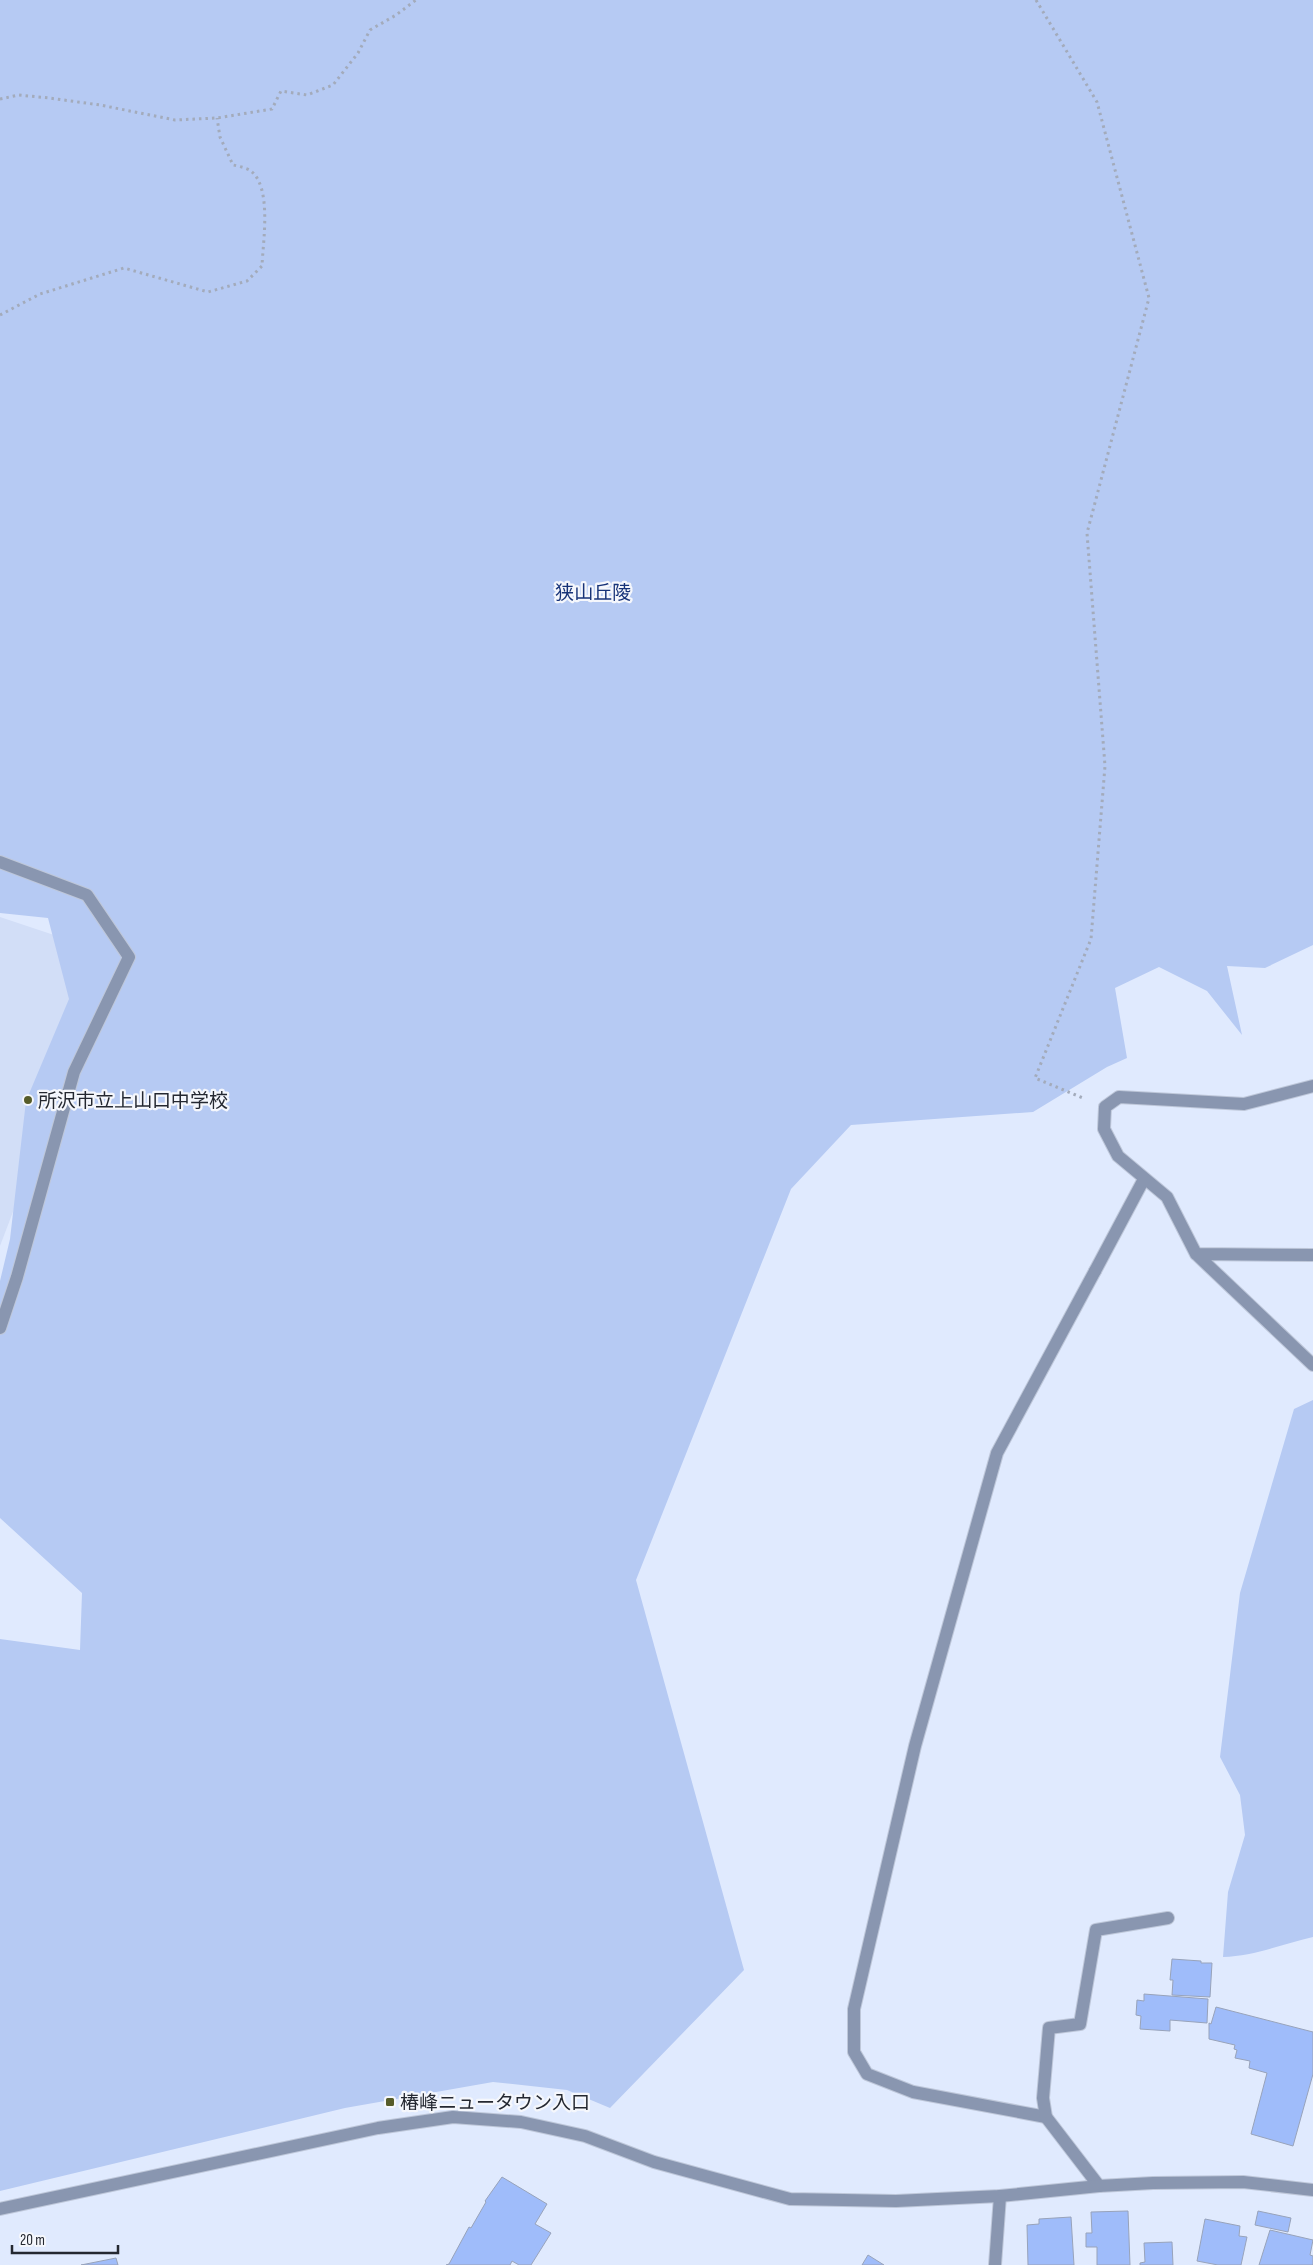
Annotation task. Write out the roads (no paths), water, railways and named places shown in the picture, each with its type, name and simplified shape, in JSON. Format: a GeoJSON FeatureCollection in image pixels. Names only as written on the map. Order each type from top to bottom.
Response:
{"type":"FeatureCollection","features":[{"type":"Feature","properties":{"kind":"street"},"geometry":{"type":"LineString","coordinates":[[0,862],[87,895],[129,957],[74,1072],[17,1277],[0,1328]]}},
{"type":"Feature","properties":{"kind":"street"},"geometry":{"type":"LineString","coordinates":[[1313,1086],[1244,1104],[1119,1097],[1105,1107],[1104,1129],[1118,1156],[1167,1197],[1196,1254],[1313,1365]]}},
{"type":"Feature","properties":{"kind":"street"},"geometry":{"type":"LineString","coordinates":[[1046,2117],[912,2092],[867,2074],[854,2052],[854,2009],[915,1746],[997,1453],[1144,1179]]}},
{"type":"Feature","properties":{"kind":"street"},"geometry":{"type":"LineString","coordinates":[[1196,1254],[1313,1255]]}},
{"type":"Feature","properties":{"kind":"street"},"geometry":{"type":"LineString","coordinates":[[1099,2186],[1046,2117],[1044,2098],[1049,2028],[1080,2024],[1096,1930],[1168,1918]]}},
{"type":"Feature","properties":{"kind":"street"},"geometry":{"type":"LineString","coordinates":[[0,2209],[378,2128],[453,2117],[521,2122],[585,2136],[654,2162],[790,2199],[896,2201],[1000,2196],[1099,2186],[1153,2183],[1243,2182],[1313,2190]]}},
{"type":"Feature","properties":{"kind":"street"},"geometry":{"type":"LineString","coordinates":[[995,2265],[1000,2196]]}},
{"type":"Feature","properties":{"kind":"place","name":"所沢市立上山口中学校"},"geometry":{"type":"Point","coordinates":[28,1100]}},
{"type":"Feature","properties":{"kind":"place","name":"椿峰ニュータウン入口"},"geometry":{"type":"Point","coordinates":[390,2102]}},
{"type":"Feature","properties":{"kind":"park label","name":"狭山丘陵"},"geometry":{"type":"Point","coordinates":[593,592]}}]}
